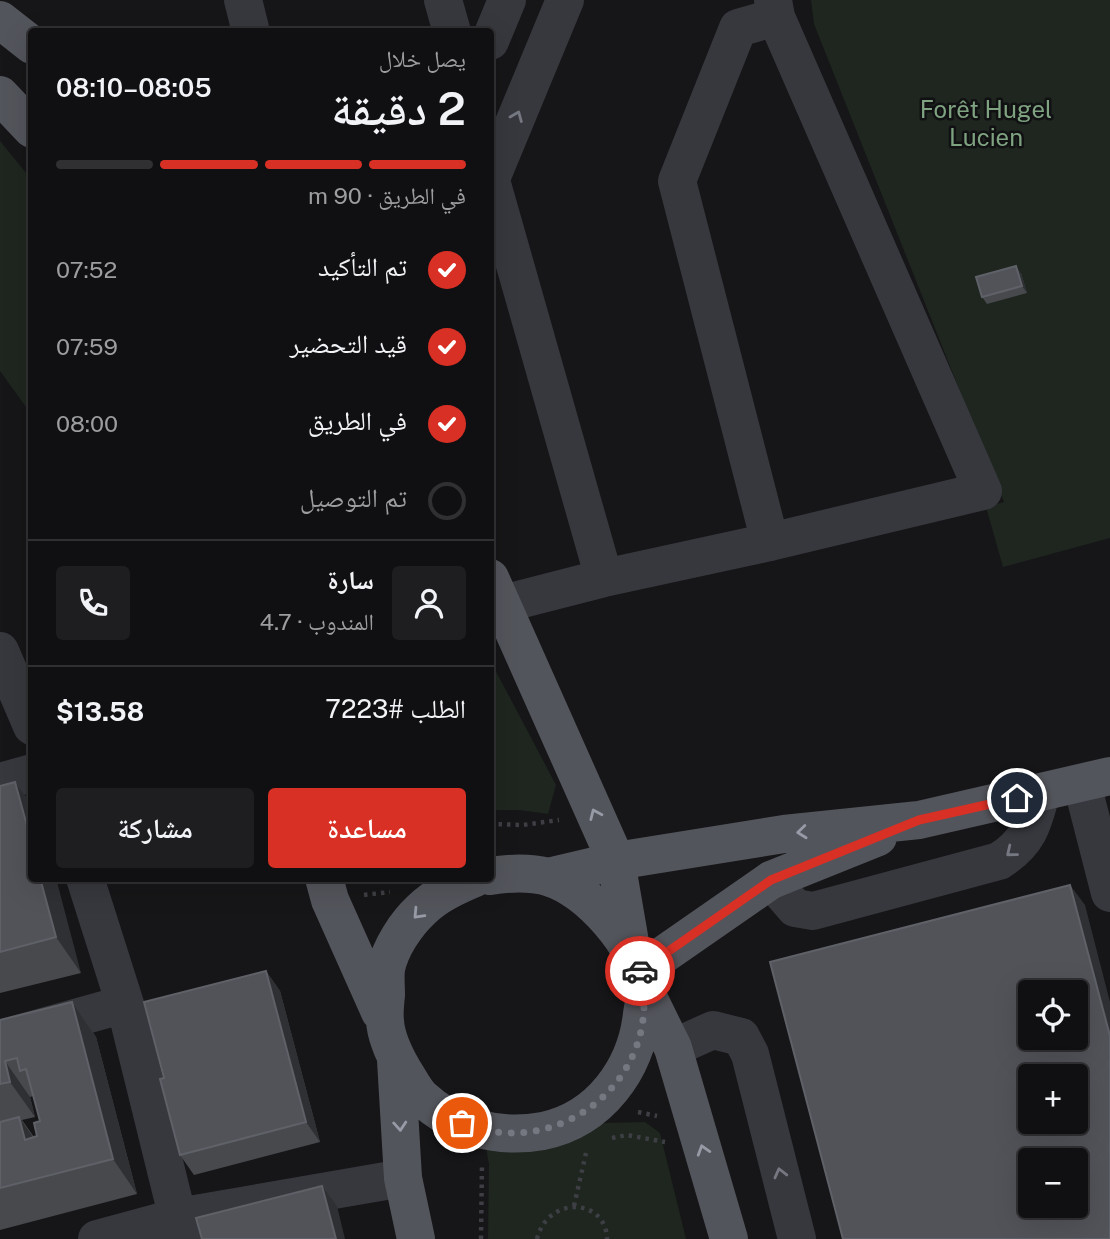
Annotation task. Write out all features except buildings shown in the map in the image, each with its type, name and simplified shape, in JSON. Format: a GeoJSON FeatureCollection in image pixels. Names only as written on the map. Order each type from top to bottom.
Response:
{"type":"FeatureCollection","features":[{"type":"Feature","properties":{"kind":"main road"},"geometry":{"type":"LineString","coordinates":[[0,20],[28,42]]}},
{"type":"Feature","properties":{"kind":"main road"},"geometry":{"type":"LineString","coordinates":[[0,95],[28,125]]}},
{"type":"Feature","properties":{"kind":"main road"},"geometry":{"type":"LineString","coordinates":[[325,882],[330,900],[390,1041],[419,1095],[446,1116],[478,1129],[512,1135],[546,1130],[578,1117],[605,1097],[626,1070],[639,1039],[639,971],[616,861],[496,591]]}},
{"type":"Feature","properties":{"kind":"main road"},"geometry":{"type":"LineString","coordinates":[[548,877],[616,861],[784,834],[919,820],[1096,780]]}},
{"type":"Feature","properties":{"kind":"main road"},"geometry":{"type":"LineString","coordinates":[[639,971],[771,880],[919,820]]}},
{"type":"Feature","properties":{"kind":"main road"},"geometry":{"type":"LineString","coordinates":[[494,876],[514,873],[548,877],[576,891],[592,905],[639,971],[673,1048],[729,1239]]}},
{"type":"Feature","properties":{"kind":"main road"},"geometry":{"type":"LineString","coordinates":[[416,1239],[403,1178],[386,968],[400,937],[421,910],[448,889],[465,882]]}},
{"type":"Feature","properties":{"kind":"street"},"geometry":{"type":"LineString","coordinates":[[443,0],[451,28]]}},
{"type":"Feature","properties":{"kind":"street"},"geometry":{"type":"LineString","coordinates":[[494,31],[506,0]]}},
{"type":"Feature","properties":{"kind":"street"},"geometry":{"type":"LineString","coordinates":[[494,169],[565,0]]}},
{"type":"Feature","properties":{"kind":"street"},"geometry":{"type":"LineString","coordinates":[[496,591],[604,578],[770,542],[983,491],[774,8],[738,28],[677,181],[770,542]]}},
{"type":"Feature","properties":{"kind":"street"},"geometry":{"type":"LineString","coordinates":[[494,193],[604,578]]}},
{"type":"Feature","properties":{"kind":"street"},"geometry":{"type":"LineString","coordinates":[[0,651],[28,717]]}},
{"type":"Feature","properties":{"kind":"street"},"geometry":{"type":"LineString","coordinates":[[0,782],[28,774]]}},
{"type":"Feature","properties":{"kind":"street"},"geometry":{"type":"LineString","coordinates":[[1096,780],[1110,893]]}},
{"type":"Feature","properties":{"kind":"street"},"geometry":{"type":"LineString","coordinates":[[771,880],[795,908],[813,911],[999,862],[1022,843],[1030,831],[1041,793]]}},
{"type":"Feature","properties":{"kind":"street"},"geometry":{"type":"LineString","coordinates":[[86,882],[125,1004],[181,1228]]}},
{"type":"Feature","properties":{"kind":"street"},"geometry":{"type":"LineString","coordinates":[[0,1039],[125,1004]]}},
{"type":"Feature","properties":{"kind":"street"},"geometry":{"type":"LineString","coordinates":[[673,1048],[713,1030],[741,1037],[750,1054],[797,1239]]}},
{"type":"Feature","properties":{"kind":"street"},"geometry":{"type":"LineString","coordinates":[[97,1239],[181,1228],[403,1178]]}},
{"type":"Feature","properties":{"kind":"path"},"geometry":{"type":"LineString","coordinates":[[631,1113],[642,1112],[665,1118]]}},
{"type":"Feature","properties":{"kind":"path"},"geometry":{"type":"LineString","coordinates":[[574,1206],[589,1142]]}},
{"type":"Feature","properties":{"kind":"path"},"geometry":{"type":"LineString","coordinates":[[481,1239],[484,1156]]}},
{"type":"Feature","properties":{"kind":"path"},"geometry":{"type":"LineString","coordinates":[[536,1239],[541,1226],[551,1214],[574,1206],[586,1209],[596,1216],[602,1222],[607,1239]]}},
{"type":"Feature","properties":{"kind":"green space","name":"Forêt Hugel Lucien"},"geometry":{"type":"Polygon","coordinates":[[[811,0],[1110,0],[1110,538],[1003,567],[986,507],[1004,502],[814,24],[811,0]]]}},
{"type":"Feature","properties":{"kind":"green space"},"geometry":{"type":"Polygon","coordinates":[[[0,141],[28,175],[28,410],[0,371],[0,141]]]}},
{"type":"Feature","properties":{"kind":"green space"},"geometry":{"type":"Polygon","coordinates":[[[494,668],[556,785],[548,814],[494,810],[494,668]]]}},
{"type":"Feature","properties":{"kind":"green space"},"geometry":{"type":"Polygon","coordinates":[[[645,1122],[660,1133],[686,1239],[488,1239],[489,1164],[486,1148],[605,1123],[645,1122]]]}},
{"type":"Feature","properties":{"kind":"way so far"},"geometry":{"type":"LineString","coordinates":[[462,1123],[478,1129],[512,1135],[546,1130],[578,1117],[605,1097],[626,1070],[639,1039],[645,991],[640,971]]}},
{"type":"Feature","properties":{"kind":"route"},"geometry":{"type":"LineString","coordinates":[[640,971],[771,880],[919,820],[1017,798]]}}]}
